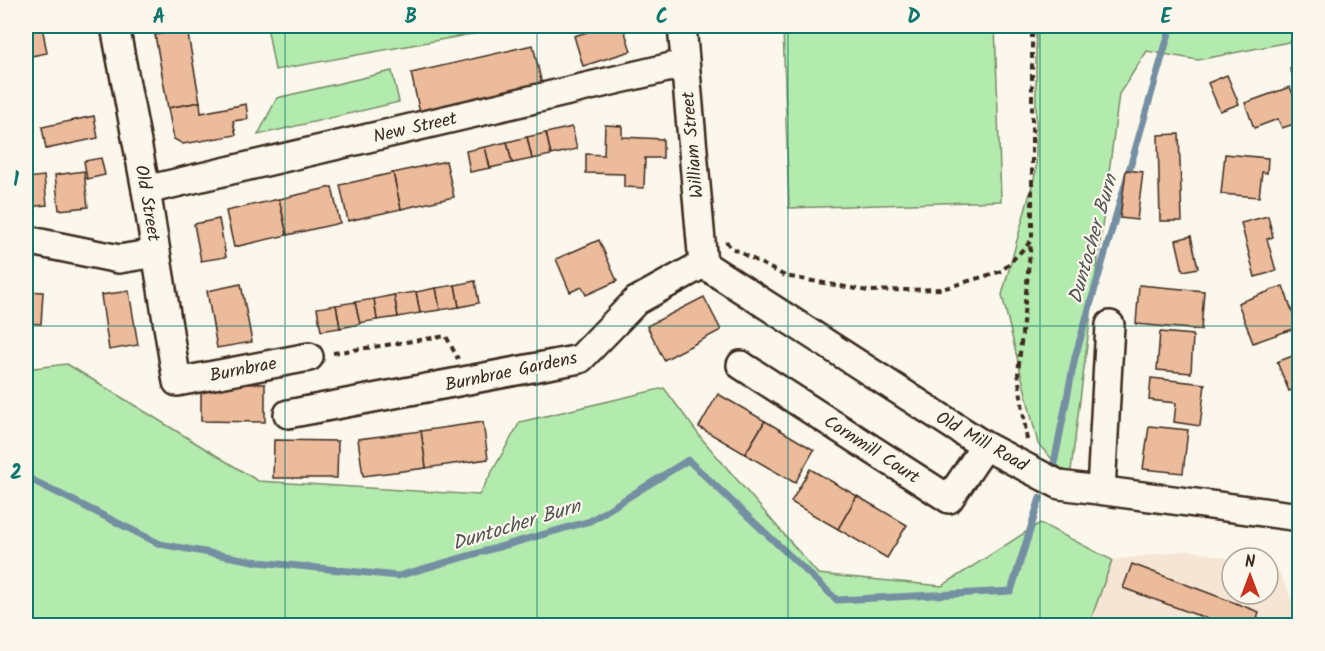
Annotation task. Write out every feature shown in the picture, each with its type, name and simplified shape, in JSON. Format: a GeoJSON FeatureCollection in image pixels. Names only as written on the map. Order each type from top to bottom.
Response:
{"type":"FeatureCollection","features":[{"type":"Feature","properties":{"kind":"street","name":"Old Street"},"geometry":{"type":"LineString","coordinates":[[115,26],[146,190],[177,382]]}},
{"type":"Feature","properties":{"kind":"street","name":"William Street"},"geometry":{"type":"LineString","coordinates":[[682,26],[703,264]]}},
{"type":"Feature","properties":{"kind":"street","name":"New Street"},"geometry":{"type":"LineString","coordinates":[[146,190],[684,64]]}},
{"type":"Feature","properties":{"kind":"street"},"geometry":{"type":"LineString","coordinates":[[26,240],[119,259],[156,253]]}},
{"type":"Feature","properties":{"kind":"street","name":"Burnbrae Gardens"},"geometry":{"type":"LineString","coordinates":[[288,414],[580,359],[636,301],[703,264]]}},
{"type":"Feature","properties":{"kind":"street","name":"Old Mill Road"},"geometry":{"type":"LineString","coordinates":[[703,264],[985,446],[1060,485],[1299,517]]}},
{"type":"Feature","properties":{"kind":"street"},"geometry":{"type":"LineString","coordinates":[[1101,490],[1110,325]]}},
{"type":"Feature","properties":{"kind":"street","name":"Burnbrae"},"geometry":{"type":"LineString","coordinates":[[177,382],[309,357]]}},
{"type":"Feature","properties":{"kind":"street","name":"Cornmill Court"},"geometry":{"type":"LineString","coordinates":[[741,365],[949,499],[985,446]]}},
{"type":"Feature","properties":{"kind":"path"},"geometry":{"type":"LineString","coordinates":[[1032,26],[1031,241],[1018,374],[1032,470]]}},
{"type":"Feature","properties":{"kind":"path"},"geometry":{"type":"LineString","coordinates":[[699,218],[712,225],[730,247],[785,276],[868,291],[942,289],[1002,271],[1031,241]]}},
{"type":"Feature","properties":{"kind":"path"},"geometry":{"type":"LineString","coordinates":[[309,357],[446,336],[469,380]]}},
{"type":"Feature","properties":{"kind":"shaded area"},"geometry":{"type":"Polygon","coordinates":[[[1189,550],[1220,556],[1220,606],[1280,606],[1280,574],[1300,616],[1299,626],[1089,626],[1112,560],[1189,550]]]}},
{"type":"Feature","properties":{"kind":"green space"},"geometry":{"type":"Polygon","coordinates":[[[267,26],[516,26],[275,70],[267,26]]]}},
{"type":"Feature","properties":{"kind":"green space"},"geometry":{"type":"Polygon","coordinates":[[[783,26],[995,26],[1001,201],[789,208],[783,26]]]}},
{"type":"Feature","properties":{"kind":"green space"},"geometry":{"type":"Polygon","coordinates":[[[1036,26],[1299,26],[1299,40],[1198,60],[1147,51],[1119,94],[1070,478],[1038,444],[1002,295],[1036,171],[1036,26]]]}},
{"type":"Feature","properties":{"kind":"green space"},"geometry":{"type":"Polygon","coordinates":[[[392,71],[399,102],[258,135],[277,98],[392,71]]]}},
{"type":"Feature","properties":{"kind":"green space"},"geometry":{"type":"Polygon","coordinates":[[[67,364],[258,481],[479,495],[520,422],[664,388],[702,439],[818,574],[942,586],[1040,523],[1112,560],[1089,625],[26,625],[26,369],[67,364]]]}},
{"type":"Feature","properties":{"kind":"building"},"geometry":{"type":"Polygon","coordinates":[[[26,26],[42,26],[47,53],[26,57],[26,26]]]}},
{"type":"Feature","properties":{"kind":"building"},"geometry":{"type":"Polygon","coordinates":[[[153,26],[186,26],[187,29],[155,35],[153,26]]]}},
{"type":"Feature","properties":{"kind":"building"},"geometry":{"type":"Polygon","coordinates":[[[607,26],[623,26],[631,51],[583,66],[574,36],[607,26]]]}},
{"type":"Feature","properties":{"kind":"building"},"geometry":{"type":"Polygon","coordinates":[[[187,29],[200,102],[168,108],[155,35],[187,29]]]}},
{"type":"Feature","properties":{"kind":"building"},"geometry":{"type":"Polygon","coordinates":[[[533,45],[542,85],[420,113],[411,73],[533,45]]]}},
{"type":"Feature","properties":{"kind":"building"},"geometry":{"type":"Polygon","coordinates":[[[1300,65],[1300,88],[1299,89],[1290,69],[1300,65]]]}},
{"type":"Feature","properties":{"kind":"building"},"geometry":{"type":"Polygon","coordinates":[[[1227,75],[1239,104],[1220,111],[1208,83],[1227,75]]]}},
{"type":"Feature","properties":{"kind":"building"},"geometry":{"type":"Polygon","coordinates":[[[1290,87],[1300,112],[1300,122],[1282,128],[1278,119],[1254,128],[1245,103],[1290,87]]]}},
{"type":"Feature","properties":{"kind":"building"},"geometry":{"type":"Polygon","coordinates":[[[200,102],[201,113],[246,104],[248,119],[233,121],[236,135],[183,144],[174,139],[168,108],[200,102]]]}},
{"type":"Feature","properties":{"kind":"building"},"geometry":{"type":"Polygon","coordinates":[[[94,116],[98,138],[46,149],[42,127],[94,116]]]}},
{"type":"Feature","properties":{"kind":"building"},"geometry":{"type":"Polygon","coordinates":[[[605,125],[622,126],[622,137],[663,139],[663,158],[645,158],[644,188],[624,187],[624,174],[586,173],[586,154],[604,155],[605,125]]]}},
{"type":"Feature","properties":{"kind":"building"},"geometry":{"type":"Polygon","coordinates":[[[572,127],[577,149],[551,155],[546,133],[572,127]]]}},
{"type":"Feature","properties":{"kind":"building"},"geometry":{"type":"Polygon","coordinates":[[[546,133],[551,155],[532,159],[527,137],[546,133]]]}},
{"type":"Feature","properties":{"kind":"building"},"geometry":{"type":"Polygon","coordinates":[[[1179,134],[1182,221],[1160,221],[1158,135],[1179,134]]]}},
{"type":"Feature","properties":{"kind":"building"},"geometry":{"type":"Polygon","coordinates":[[[527,137],[532,159],[512,163],[507,142],[527,137]]]}},
{"type":"Feature","properties":{"kind":"building"},"geometry":{"type":"Polygon","coordinates":[[[507,142],[512,163],[490,168],[485,147],[507,142]]]}},
{"type":"Feature","properties":{"kind":"building"},"geometry":{"type":"Polygon","coordinates":[[[485,147],[490,168],[470,172],[466,151],[485,147]]]}},
{"type":"Feature","properties":{"kind":"building"},"geometry":{"type":"Polygon","coordinates":[[[1225,154],[1268,158],[1267,173],[1262,172],[1259,197],[1221,194],[1225,154]]]}},
{"type":"Feature","properties":{"kind":"building"},"geometry":{"type":"Polygon","coordinates":[[[101,158],[105,175],[87,179],[84,161],[101,158]]]}},
{"type":"Feature","properties":{"kind":"building"},"geometry":{"type":"Polygon","coordinates":[[[446,161],[454,197],[401,209],[393,173],[446,161]]]}},
{"type":"Feature","properties":{"kind":"building"},"geometry":{"type":"Polygon","coordinates":[[[1126,170],[1143,172],[1137,220],[1120,218],[1126,170]]]}},
{"type":"Feature","properties":{"kind":"building"},"geometry":{"type":"Polygon","coordinates":[[[26,171],[27,178],[44,176],[47,205],[27,207],[26,171]]]}},
{"type":"Feature","properties":{"kind":"building"},"geometry":{"type":"Polygon","coordinates":[[[84,171],[88,207],[59,210],[55,175],[84,171]]]}},
{"type":"Feature","properties":{"kind":"building"},"geometry":{"type":"Polygon","coordinates":[[[393,173],[401,209],[348,221],[340,185],[393,173]]]}},
{"type":"Feature","properties":{"kind":"building"},"geometry":{"type":"Polygon","coordinates":[[[332,187],[340,223],[287,235],[279,199],[332,187]]]}},
{"type":"Feature","properties":{"kind":"building"},"geometry":{"type":"Polygon","coordinates":[[[279,199],[287,235],[234,247],[226,211],[279,199]]]}},
{"type":"Feature","properties":{"kind":"building"},"geometry":{"type":"Polygon","coordinates":[[[1268,216],[1273,237],[1267,239],[1276,271],[1255,277],[1241,223],[1268,216]]]}},
{"type":"Feature","properties":{"kind":"building"},"geometry":{"type":"Polygon","coordinates":[[[219,219],[226,257],[201,261],[194,224],[219,219]]]}},
{"type":"Feature","properties":{"kind":"building"},"geometry":{"type":"Polygon","coordinates":[[[1191,236],[1198,268],[1183,271],[1176,240],[1191,236]]]}},
{"type":"Feature","properties":{"kind":"building"},"geometry":{"type":"Polygon","coordinates":[[[599,240],[617,281],[586,295],[582,287],[570,292],[556,259],[599,240]]]}},
{"type":"Feature","properties":{"kind":"building"},"geometry":{"type":"Polygon","coordinates":[[[475,281],[479,303],[459,307],[455,285],[475,281]]]}},
{"type":"Feature","properties":{"kind":"building"},"geometry":{"type":"Polygon","coordinates":[[[241,284],[252,342],[217,348],[207,291],[241,284]]]}},
{"type":"Feature","properties":{"kind":"building"},"geometry":{"type":"Polygon","coordinates":[[[455,285],[459,307],[440,310],[436,288],[455,285]]]}},
{"type":"Feature","properties":{"kind":"building"},"geometry":{"type":"Polygon","coordinates":[[[1139,285],[1204,291],[1201,330],[1136,324],[1139,285]]]}},
{"type":"Feature","properties":{"kind":"building"},"geometry":{"type":"Polygon","coordinates":[[[1283,286],[1298,327],[1253,343],[1238,303],[1283,286]]]}},
{"type":"Feature","properties":{"kind":"building"},"geometry":{"type":"Polygon","coordinates":[[[436,288],[440,310],[420,313],[416,292],[436,288]]]}},
{"type":"Feature","properties":{"kind":"building"},"geometry":{"type":"Polygon","coordinates":[[[26,291],[43,292],[41,324],[26,323],[26,291]]]}},
{"type":"Feature","properties":{"kind":"building"},"geometry":{"type":"Polygon","coordinates":[[[129,291],[138,345],[109,350],[101,295],[129,291]]]}},
{"type":"Feature","properties":{"kind":"building"},"geometry":{"type":"Polygon","coordinates":[[[416,292],[420,313],[398,317],[394,295],[416,292]]]}},
{"type":"Feature","properties":{"kind":"building"},"geometry":{"type":"Polygon","coordinates":[[[394,295],[398,317],[377,320],[374,299],[394,295]]]}},
{"type":"Feature","properties":{"kind":"building"},"geometry":{"type":"Polygon","coordinates":[[[704,297],[721,330],[664,360],[647,326],[704,297]]]}},
{"type":"Feature","properties":{"kind":"building"},"geometry":{"type":"Polygon","coordinates":[[[374,299],[377,320],[359,323],[355,302],[374,299]]]}},
{"type":"Feature","properties":{"kind":"building"},"geometry":{"type":"Polygon","coordinates":[[[355,302],[360,324],[340,328],[336,305],[355,302]]]}},
{"type":"Feature","properties":{"kind":"building"},"geometry":{"type":"Polygon","coordinates":[[[336,305],[340,328],[321,331],[317,308],[336,305]]]}},
{"type":"Feature","properties":{"kind":"building"},"geometry":{"type":"Polygon","coordinates":[[[1160,332],[1193,335],[1191,373],[1157,370],[1160,332]]]}},
{"type":"Feature","properties":{"kind":"building"},"geometry":{"type":"Polygon","coordinates":[[[1300,353],[1300,387],[1289,391],[1277,362],[1300,353]]]}},
{"type":"Feature","properties":{"kind":"building"},"geometry":{"type":"Polygon","coordinates":[[[1151,378],[1205,384],[1200,426],[1174,422],[1176,403],[1149,400],[1151,378]]]}},
{"type":"Feature","properties":{"kind":"building"},"geometry":{"type":"Polygon","coordinates":[[[201,383],[265,384],[265,422],[201,421],[201,383]]]}},
{"type":"Feature","properties":{"kind":"building"},"geometry":{"type":"Polygon","coordinates":[[[718,394],[765,421],[745,454],[699,427],[718,394]]]}},
{"type":"Feature","properties":{"kind":"building"},"geometry":{"type":"Polygon","coordinates":[[[765,421],[814,450],[795,483],[745,454],[765,421]]]}},
{"type":"Feature","properties":{"kind":"building"},"geometry":{"type":"Polygon","coordinates":[[[483,422],[488,459],[426,468],[421,431],[483,422]]]}},
{"type":"Feature","properties":{"kind":"building"},"geometry":{"type":"Polygon","coordinates":[[[1149,426],[1188,430],[1183,473],[1143,469],[1149,426]]]}},
{"type":"Feature","properties":{"kind":"building"},"geometry":{"type":"Polygon","coordinates":[[[421,431],[426,468],[363,476],[358,439],[421,431]]]}},
{"type":"Feature","properties":{"kind":"building"},"geometry":{"type":"Polygon","coordinates":[[[274,440],[338,441],[337,478],[273,478],[274,440]]]}},
{"type":"Feature","properties":{"kind":"building"},"geometry":{"type":"Polygon","coordinates":[[[810,469],[857,496],[838,529],[791,502],[810,469]]]}},
{"type":"Feature","properties":{"kind":"building"},"geometry":{"type":"Polygon","coordinates":[[[857,496],[907,525],[887,558],[838,529],[857,496]]]}},
{"type":"Feature","properties":{"kind":"building"},"geometry":{"type":"Polygon","coordinates":[[[1132,564],[1220,597],[1220,606],[1243,606],[1259,612],[1255,626],[1227,626],[1123,588],[1132,564]]]}},
{"type":"Feature","properties":{"kind":"waterway","name":"Duntocher Burn"},"geometry":{"type":"LineString","coordinates":[[1054,464],[1075,357],[1171,26]]}},
{"type":"Feature","properties":{"kind":"waterway","name":"Duntocher Burn"},"geometry":{"type":"LineString","coordinates":[[26,477],[160,544],[259,562],[398,576],[590,521],[688,460],[837,600],[1011,591],[1040,498]]}}]}
